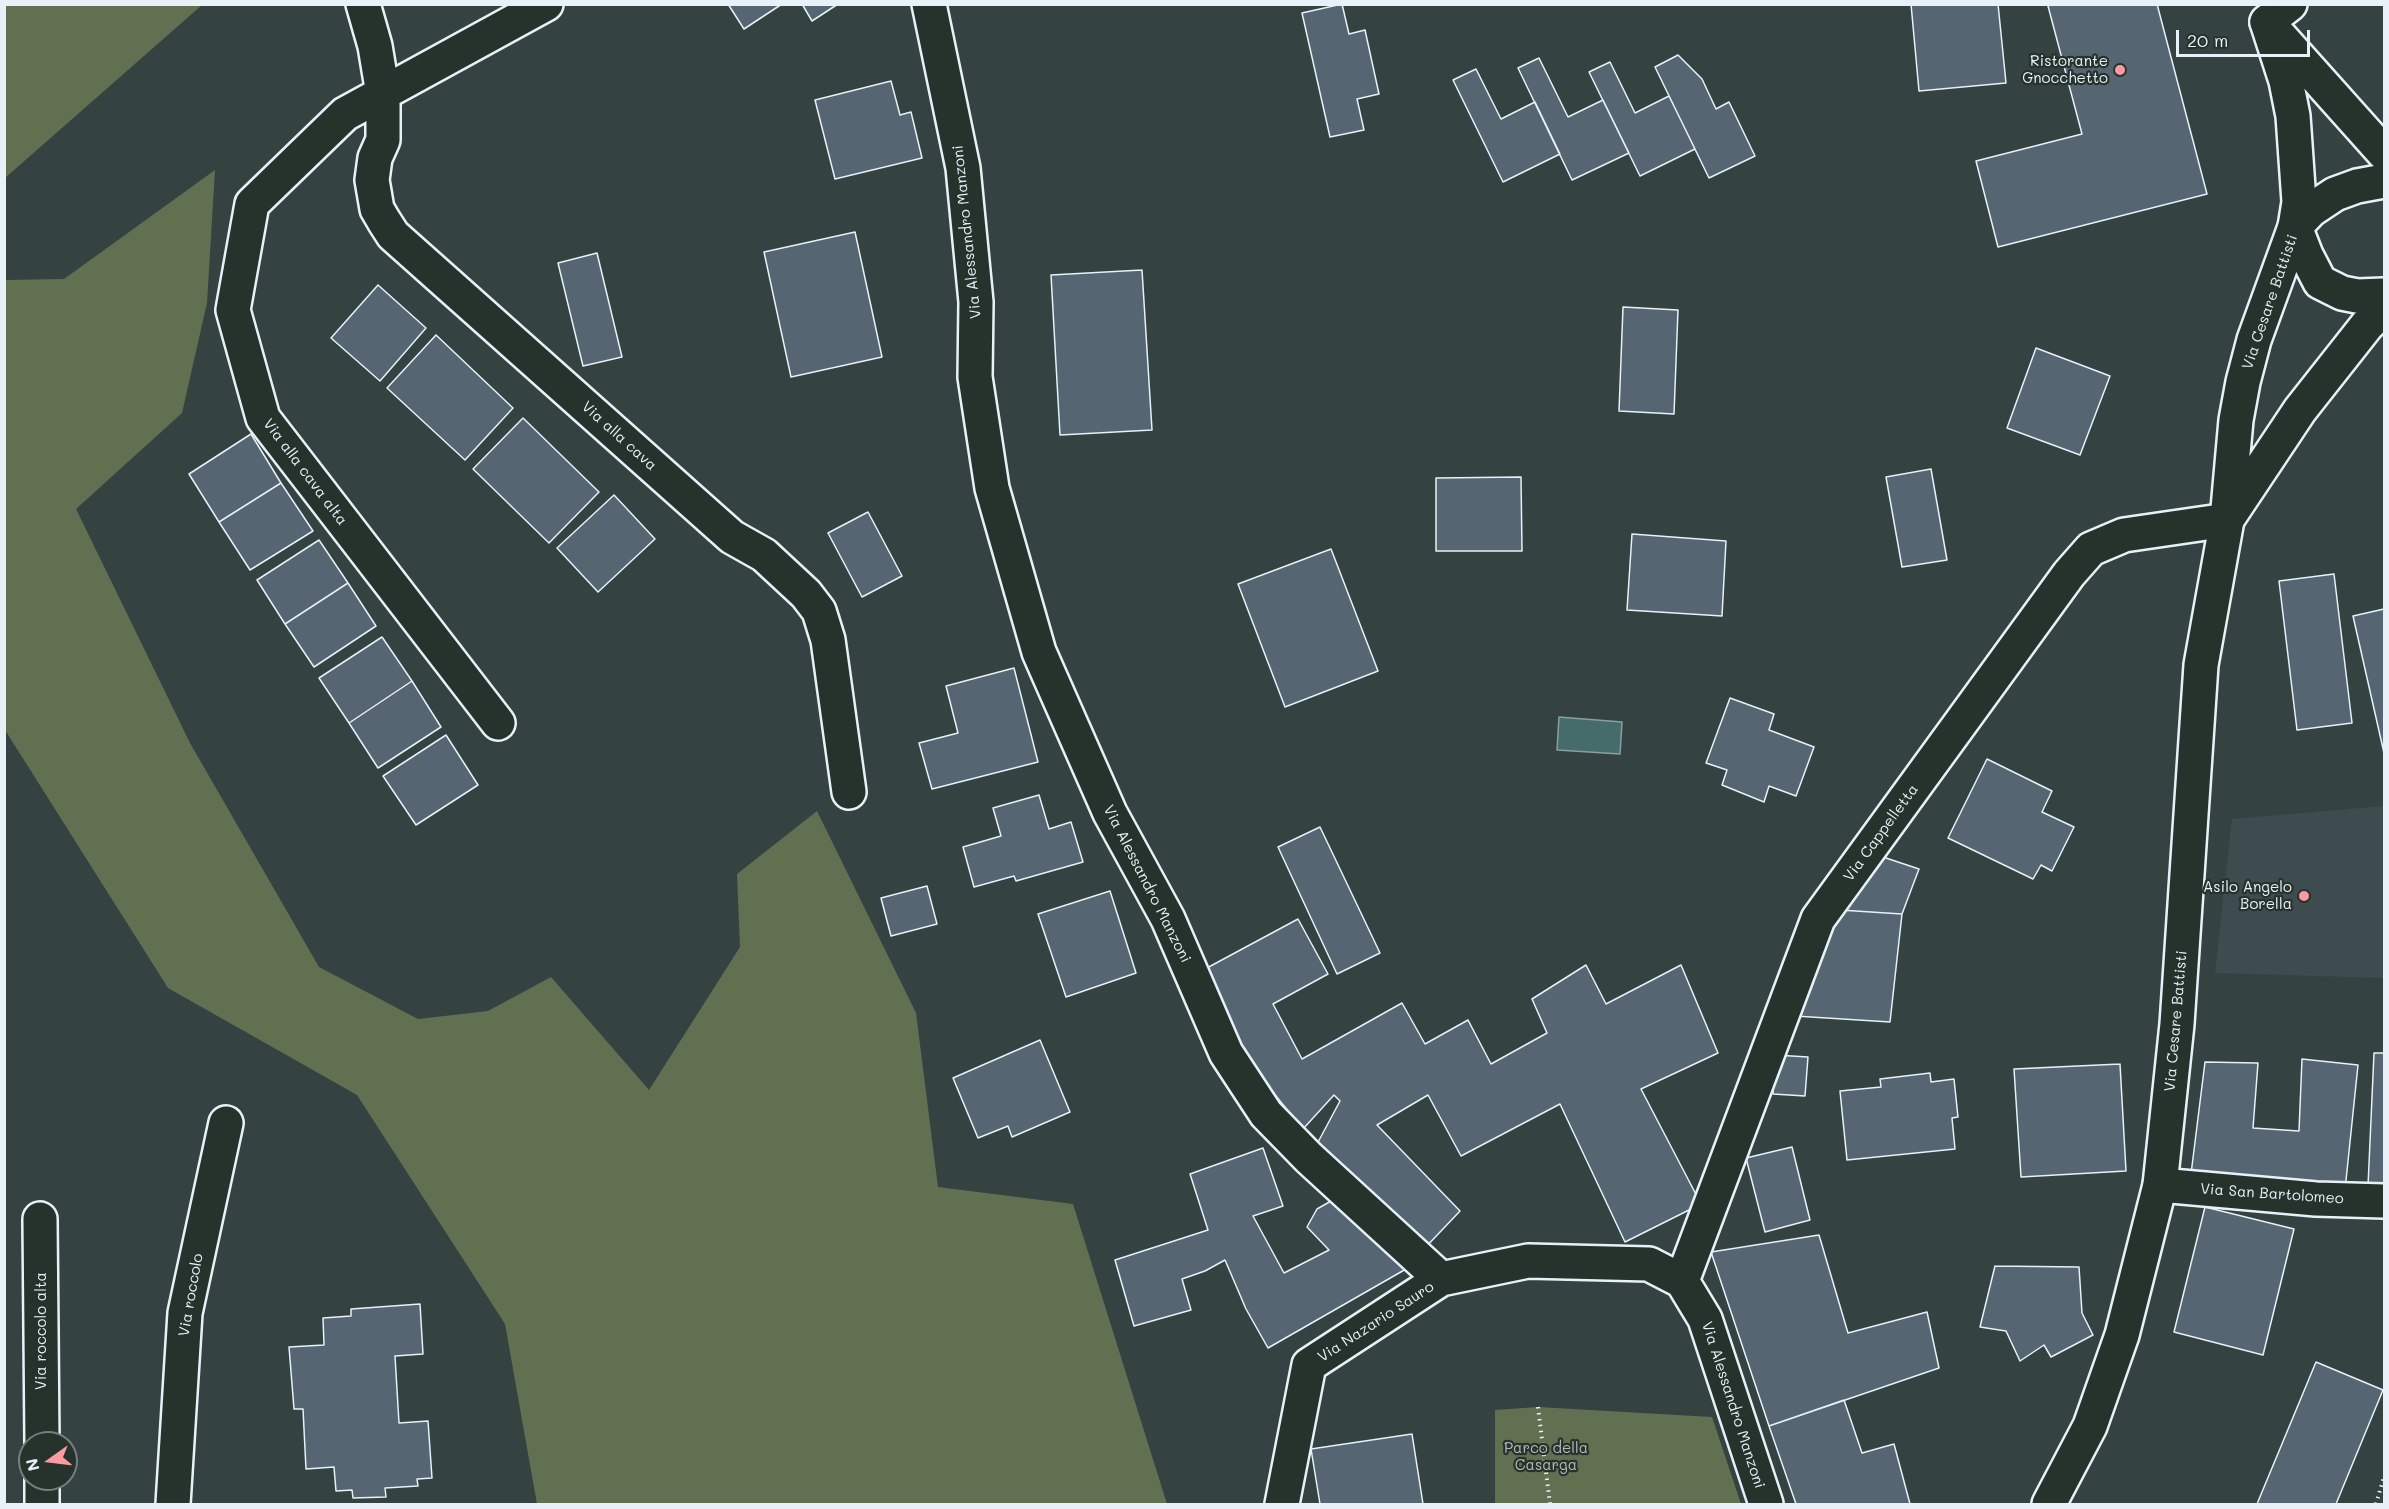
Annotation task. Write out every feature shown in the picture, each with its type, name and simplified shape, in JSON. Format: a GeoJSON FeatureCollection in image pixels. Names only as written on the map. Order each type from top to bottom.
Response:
{"type":"FeatureCollection","features":[{"type":"Feature","properties":{"kind":"street","name":"Via alla cava"},"geometry":{"type":"LineString","coordinates":[[363,4],[375,46],[383,94],[383,140],[375,158],[372,180],[377,209],[393,235],[732,537],[764,555],[806,594],[819,611],[828,640],[849,792]]}},
{"type":"Feature","properties":{"kind":"street"},"geometry":{"type":"LineString","coordinates":[[383,94],[546,4]]}},
{"type":"Feature","properties":{"kind":"street","name":"Via Alessandro Manzoni"},"geometry":{"type":"LineString","coordinates":[[929,4],[963,168],[976,302],[975,377],[992,488],[1039,652],[1110,813],[1168,919],[1226,1053],[1266,1114],[1309,1158],[1441,1279]]}},
{"type":"Feature","properties":{"kind":"street"},"geometry":{"type":"LineString","coordinates":[[2270,10],[2385,153]]}},
{"type":"Feature","properties":{"kind":"street"},"geometry":{"type":"LineString","coordinates":[[2270,10],[2294,116],[2299,202],[2295,227],[2306,255],[2320,282],[2330,289],[2349,295],[2385,295]]}},
{"type":"Feature","properties":{"kind":"street","name":"Via alla cava alta"},"geometry":{"type":"LineString","coordinates":[[383,94],[345,114],[252,204],[233,310],[263,418],[498,723]]}},
{"type":"Feature","properties":{"kind":"street"},"geometry":{"type":"LineString","coordinates":[[2295,227],[2311,210],[2335,194],[2357,186],[2385,181]]}},
{"type":"Feature","properties":{"kind":"street","name":"Via Cesare Battisti"},"geometry":{"type":"LineString","coordinates":[[2049,1504],[2090,1426],[2122,1335],[2160,1185],[2177,1024],[2201,666],[2227,520],[2236,420],[2243,382],[2254,340],[2295,227]]}},
{"type":"Feature","properties":{"kind":"street","name":"Via Cesare Battisti"},"geometry":{"type":"LineString","coordinates":[[2227,520],[2301,410],[2367,325],[2385,309]]}},
{"type":"Feature","properties":{"kind":"street","name":"Via Cappelletta"},"geometry":{"type":"LineString","coordinates":[[1682,1281],[1818,919],[2068,574],[2091,549],[2124,535],[2227,520]]}},
{"type":"Feature","properties":{"kind":"street","name":"Via roccolo"},"geometry":{"type":"LineString","coordinates":[[173,1504],[185,1313],[226,1123]]}},
{"type":"Feature","properties":{"kind":"street","name":"Via San Bartolomeo"},"geometry":{"type":"LineString","coordinates":[[2160,1185],[2385,1202]]}},
{"type":"Feature","properties":{"kind":"street","name":"Via roccolo alta"},"geometry":{"type":"LineString","coordinates":[[40,1219],[42,1431]]}},
{"type":"Feature","properties":{"kind":"street"},"geometry":{"type":"LineString","coordinates":[[1441,1279],[1528,1261],[1649,1264],[1682,1281]]}},
{"type":"Feature","properties":{"kind":"street","name":"Via Nazario Sauro"},"geometry":{"type":"LineString","coordinates":[[1282,1504],[1308,1365],[1441,1279]]}},
{"type":"Feature","properties":{"kind":"street","name":"Via Alessandro Manzoni"},"geometry":{"type":"LineString","coordinates":[[1682,1281],[1706,1319],[1766,1504]]}},
{"type":"Feature","properties":{"kind":"path"},"geometry":{"type":"LineString","coordinates":[[1538,1407],[1550,1504]]}},
{"type":"Feature","properties":{"kind":"path"},"geometry":{"type":"LineString","coordinates":[[2376,1504],[2385,1477]]}},
{"type":"Feature","properties":{"kind":"shaded area","name":"Asilo Angelo Borella"},"geometry":{"type":"Polygon","coordinates":[[[2384,806],[2384,978],[2215,973],[2232,819],[2384,806]]]}},
{"type":"Feature","properties":{"kind":"green space"},"geometry":{"type":"Polygon","coordinates":[[[5,4],[202,4],[202,5],[5,178],[5,4]]]}},
{"type":"Feature","properties":{"kind":"green space"},"geometry":{"type":"Polygon","coordinates":[[[215,170],[207,303],[182,413],[76,509],[190,743],[319,967],[418,1019],[488,1011],[551,977],[649,1090],[740,947],[737,874],[817,811],[916,1013],[938,1187],[1073,1204],[1167,1504],[537,1504],[505,1324],[357,1095],[168,988],[5,730],[5,280],[64,279],[215,170]]]}},
{"type":"Feature","properties":{"kind":"green space","name":"Parco della Casarga"},"geometry":{"type":"Polygon","coordinates":[[[1538,1407],[1712,1417],[1741,1504],[1495,1504],[1495,1410],[1538,1407]]]}},
{"type":"Feature","properties":{"kind":"water"},"geometry":{"type":"Polygon","coordinates":[[[1559,717],[1622,722],[1620,754],[1557,750],[1559,717]]]}},
{"type":"Feature","properties":{"kind":"building"},"geometry":{"type":"Polygon","coordinates":[[[728,4],[782,4],[744,29],[728,4]]]}},
{"type":"Feature","properties":{"kind":"building"},"geometry":{"type":"Polygon","coordinates":[[[802,4],[838,4],[812,21],[802,4]]]}},
{"type":"Feature","properties":{"kind":"building"},"geometry":{"type":"Polygon","coordinates":[[[1342,4],[1349,34],[1365,30],[1379,94],[1357,99],[1364,130],[1330,137],[1302,13],[1342,4]]]}},
{"type":"Feature","properties":{"kind":"building"},"geometry":{"type":"Polygon","coordinates":[[[1911,4],[1998,4],[2006,83],[1919,91],[1911,4]]]}},
{"type":"Feature","properties":{"kind":"building","name":"Ristorante Gnocchetto"},"geometry":{"type":"Polygon","coordinates":[[[2053,4],[2157,4],[2207,194],[1998,247],[1976,161],[2082,134],[2048,6],[2053,4]]]}},
{"type":"Feature","properties":{"kind":"building"},"geometry":{"type":"Polygon","coordinates":[[[1678,55],[1702,79],[1716,109],[1729,102],[1755,156],[1709,178],[1655,67],[1678,55]]]}},
{"type":"Feature","properties":{"kind":"building"},"geometry":{"type":"Polygon","coordinates":[[[1539,58],[1568,117],[1603,100],[1629,153],[1572,180],[1518,68],[1539,58]]]}},
{"type":"Feature","properties":{"kind":"building"},"geometry":{"type":"Polygon","coordinates":[[[1610,62],[1635,113],[1669,96],[1695,149],[1640,176],[1589,72],[1610,62]]]}},
{"type":"Feature","properties":{"kind":"building"},"geometry":{"type":"Polygon","coordinates":[[[1476,69],[1501,119],[1535,102],[1560,154],[1503,182],[1453,80],[1476,69]]]}},
{"type":"Feature","properties":{"kind":"building"},"geometry":{"type":"Polygon","coordinates":[[[891,81],[900,115],[911,112],[922,158],[835,179],[815,100],[891,81]]]}},
{"type":"Feature","properties":{"kind":"building"},"geometry":{"type":"Polygon","coordinates":[[[855,232],[882,357],[791,377],[764,252],[855,232]]]}},
{"type":"Feature","properties":{"kind":"building"},"geometry":{"type":"Polygon","coordinates":[[[597,253],[622,357],[583,366],[558,263],[597,253]]]}},
{"type":"Feature","properties":{"kind":"building"},"geometry":{"type":"Polygon","coordinates":[[[1142,270],[1152,430],[1060,435],[1051,275],[1142,270]]]}},
{"type":"Feature","properties":{"kind":"building"},"geometry":{"type":"Polygon","coordinates":[[[378,285],[426,328],[380,381],[331,338],[378,285]]]}},
{"type":"Feature","properties":{"kind":"building"},"geometry":{"type":"Polygon","coordinates":[[[1623,307],[1678,310],[1674,414],[1619,411],[1623,307]]]}},
{"type":"Feature","properties":{"kind":"building"},"geometry":{"type":"Polygon","coordinates":[[[436,335],[513,408],[465,460],[387,388],[436,335]]]}},
{"type":"Feature","properties":{"kind":"building"},"geometry":{"type":"Polygon","coordinates":[[[2036,348],[2110,376],[2080,455],[2007,428],[2036,348]]]}},
{"type":"Feature","properties":{"kind":"building"},"geometry":{"type":"Polygon","coordinates":[[[523,418],[599,492],[549,543],[473,469],[523,418]]]}},
{"type":"Feature","properties":{"kind":"building"},"geometry":{"type":"Polygon","coordinates":[[[251,434],[281,483],[219,522],[189,474],[251,434]]]}},
{"type":"Feature","properties":{"kind":"building"},"geometry":{"type":"Polygon","coordinates":[[[1931,469],[1947,560],[1902,567],[1886,477],[1931,469]]]}},
{"type":"Feature","properties":{"kind":"building"},"geometry":{"type":"Polygon","coordinates":[[[1521,477],[1522,551],[1436,551],[1436,478],[1521,477]]]}},
{"type":"Feature","properties":{"kind":"building"},"geometry":{"type":"Polygon","coordinates":[[[281,483],[313,531],[250,570],[219,522],[281,483]]]}},
{"type":"Feature","properties":{"kind":"building"},"geometry":{"type":"Polygon","coordinates":[[[614,495],[655,539],[598,592],[557,548],[614,495]]]}},
{"type":"Feature","properties":{"kind":"building"},"geometry":{"type":"Polygon","coordinates":[[[868,512],[902,576],[862,597],[828,533],[868,512]]]}},
{"type":"Feature","properties":{"kind":"building"},"geometry":{"type":"Polygon","coordinates":[[[1632,534],[1726,541],[1722,616],[1627,610],[1632,534]]]}},
{"type":"Feature","properties":{"kind":"building"},"geometry":{"type":"Polygon","coordinates":[[[319,540],[348,583],[285,624],[257,580],[319,540]]]}},
{"type":"Feature","properties":{"kind":"building"},"geometry":{"type":"Polygon","coordinates":[[[1331,549],[1378,671],[1285,707],[1238,584],[1331,549]]]}},
{"type":"Feature","properties":{"kind":"building"},"geometry":{"type":"Polygon","coordinates":[[[2334,574],[2352,723],[2297,730],[2279,581],[2334,574]]]}},
{"type":"Feature","properties":{"kind":"building"},"geometry":{"type":"Polygon","coordinates":[[[348,583],[376,626],[314,667],[285,624],[348,583]]]}},
{"type":"Feature","properties":{"kind":"building"},"geometry":{"type":"Polygon","coordinates":[[[2384,609],[2384,753],[2353,616],[2384,609]]]}},
{"type":"Feature","properties":{"kind":"building"},"geometry":{"type":"Polygon","coordinates":[[[382,637],[412,681],[349,723],[319,678],[382,637]]]}},
{"type":"Feature","properties":{"kind":"building"},"geometry":{"type":"Polygon","coordinates":[[[1014,668],[1038,762],[932,789],[919,743],[958,733],[946,686],[1014,668]]]}},
{"type":"Feature","properties":{"kind":"building"},"geometry":{"type":"Polygon","coordinates":[[[412,681],[441,727],[378,768],[349,723],[412,681]]]}},
{"type":"Feature","properties":{"kind":"building"},"geometry":{"type":"Polygon","coordinates":[[[1730,698],[1774,714],[1769,730],[1814,747],[1796,796],[1769,786],[1764,802],[1722,785],[1727,770],[1706,763],[1730,698]]]}},
{"type":"Feature","properties":{"kind":"building"},"geometry":{"type":"Polygon","coordinates":[[[446,735],[478,785],[416,825],[383,776],[446,735]]]}},
{"type":"Feature","properties":{"kind":"building"},"geometry":{"type":"Polygon","coordinates":[[[1987,759],[2052,791],[2042,812],[2074,827],[2052,871],[2041,865],[2033,879],[1948,838],[1987,759]]]}},
{"type":"Feature","properties":{"kind":"building"},"geometry":{"type":"Polygon","coordinates":[[[1039,795],[1049,829],[1071,822],[1083,862],[1016,881],[1014,876],[974,887],[963,847],[1001,836],[993,808],[1039,795]]]}},
{"type":"Feature","properties":{"kind":"building"},"geometry":{"type":"Polygon","coordinates":[[[1320,827],[1380,953],[1337,974],[1278,847],[1320,827]]]}},
{"type":"Feature","properties":{"kind":"building"},"geometry":{"type":"Polygon","coordinates":[[[1874,854],[1919,869],[1902,914],[1840,910],[1874,854]]]}},
{"type":"Feature","properties":{"kind":"building"},"geometry":{"type":"Polygon","coordinates":[[[927,886],[937,924],[891,936],[881,898],[927,886]]]}},
{"type":"Feature","properties":{"kind":"building"},"geometry":{"type":"Polygon","coordinates":[[[1110,891],[1136,973],[1066,997],[1038,914],[1110,891]]]}},
{"type":"Feature","properties":{"kind":"building"},"geometry":{"type":"Polygon","coordinates":[[[1840,910],[1902,914],[1890,1022],[1795,1016],[1840,910]]]}},
{"type":"Feature","properties":{"kind":"building"},"geometry":{"type":"Polygon","coordinates":[[[1298,919],[1328,974],[1273,1004],[1302,1059],[1402,1003],[1425,1044],[1468,1020],[1491,1064],[1547,1033],[1532,999],[1586,965],[1606,1004],[1681,965],[1718,1053],[1641,1089],[1701,1204],[1625,1242],[1560,1104],[1461,1156],[1428,1095],[1377,1125],[1460,1211],[1423,1250],[1317,1144],[1340,1101],[1334,1095],[1303,1129],[1248,1062],[1205,969],[1298,919]]]}},
{"type":"Feature","properties":{"kind":"building"},"geometry":{"type":"Polygon","coordinates":[[[1040,1040],[1070,1112],[1012,1137],[1008,1126],[978,1138],[953,1078],[1040,1040]]]}},
{"type":"Feature","properties":{"kind":"building"},"geometry":{"type":"Polygon","coordinates":[[[2374,1053],[2384,1053],[2384,1187],[2368,1186],[2374,1053]]]}},
{"type":"Feature","properties":{"kind":"building"},"geometry":{"type":"Polygon","coordinates":[[[1775,1055],[1808,1057],[1805,1096],[1773,1094],[1775,1055]]]}},
{"type":"Feature","properties":{"kind":"building"},"geometry":{"type":"Polygon","coordinates":[[[2302,1059],[2358,1065],[2345,1190],[2191,1174],[2205,1062],[2258,1063],[2253,1128],[2299,1131],[2302,1059]]]}},
{"type":"Feature","properties":{"kind":"building"},"geometry":{"type":"Polygon","coordinates":[[[2120,1064],[2126,1171],[2021,1177],[2014,1069],[2120,1064]]]}},
{"type":"Feature","properties":{"kind":"building"},"geometry":{"type":"Polygon","coordinates":[[[1930,1073],[1931,1082],[1954,1079],[1958,1117],[1952,1118],[1955,1149],[1847,1160],[1840,1091],[1881,1087],[1880,1079],[1930,1073]]]}},
{"type":"Feature","properties":{"kind":"building"},"geometry":{"type":"Polygon","coordinates":[[[1792,1147],[1810,1220],[1765,1232],[1746,1158],[1792,1147]]]}},
{"type":"Feature","properties":{"kind":"building"},"geometry":{"type":"Polygon","coordinates":[[[1263,1148],[1283,1206],[1253,1216],[1284,1273],[1329,1250],[1307,1227],[1317,1209],[1338,1197],[1406,1269],[1268,1348],[1246,1309],[1225,1260],[1205,1271],[1182,1279],[1191,1310],[1134,1326],[1115,1260],[1208,1230],[1190,1174],[1263,1148]]]}},
{"type":"Feature","properties":{"kind":"building"},"geometry":{"type":"Polygon","coordinates":[[[2205,1207],[2294,1229],[2263,1355],[2174,1332],[2205,1207]]]}},
{"type":"Feature","properties":{"kind":"building"},"geometry":{"type":"Polygon","coordinates":[[[1819,1235],[1848,1333],[1927,1312],[1939,1368],[1769,1426],[1711,1252],[1819,1235]]]}},
{"type":"Feature","properties":{"kind":"building"},"geometry":{"type":"Polygon","coordinates":[[[1995,1266],[2079,1267],[2082,1313],[2093,1335],[2051,1357],[2044,1345],[2020,1361],[2006,1331],[1980,1327],[1995,1266]]]}},
{"type":"Feature","properties":{"kind":"building"},"geometry":{"type":"Polygon","coordinates":[[[420,1304],[423,1354],[395,1356],[399,1423],[428,1421],[432,1478],[417,1479],[418,1486],[385,1488],[386,1497],[353,1498],[352,1490],[336,1491],[334,1467],[306,1469],[303,1409],[294,1409],[289,1347],[324,1345],[323,1318],[351,1316],[351,1309],[420,1304]]]}},
{"type":"Feature","properties":{"kind":"building"},"geometry":{"type":"Polygon","coordinates":[[[2316,1362],[2383,1390],[2336,1504],[2257,1504],[2316,1362]]]}},
{"type":"Feature","properties":{"kind":"building"},"geometry":{"type":"Polygon","coordinates":[[[1844,1400],[1862,1453],[1894,1444],[1910,1504],[1796,1504],[1769,1426],[1844,1400]]]}},
{"type":"Feature","properties":{"kind":"building"},"geometry":{"type":"Polygon","coordinates":[[[1412,1434],[1423,1504],[1320,1504],[1311,1449],[1412,1434]]]}},
{"type":"Feature","properties":{"kind":"place","name":"Ristorante Gnocchetto"},"geometry":{"type":"Point","coordinates":[2120,70]}},
{"type":"Feature","properties":{"kind":"place","name":"Asilo Angelo Borella"},"geometry":{"type":"Point","coordinates":[2304,896]}}]}
